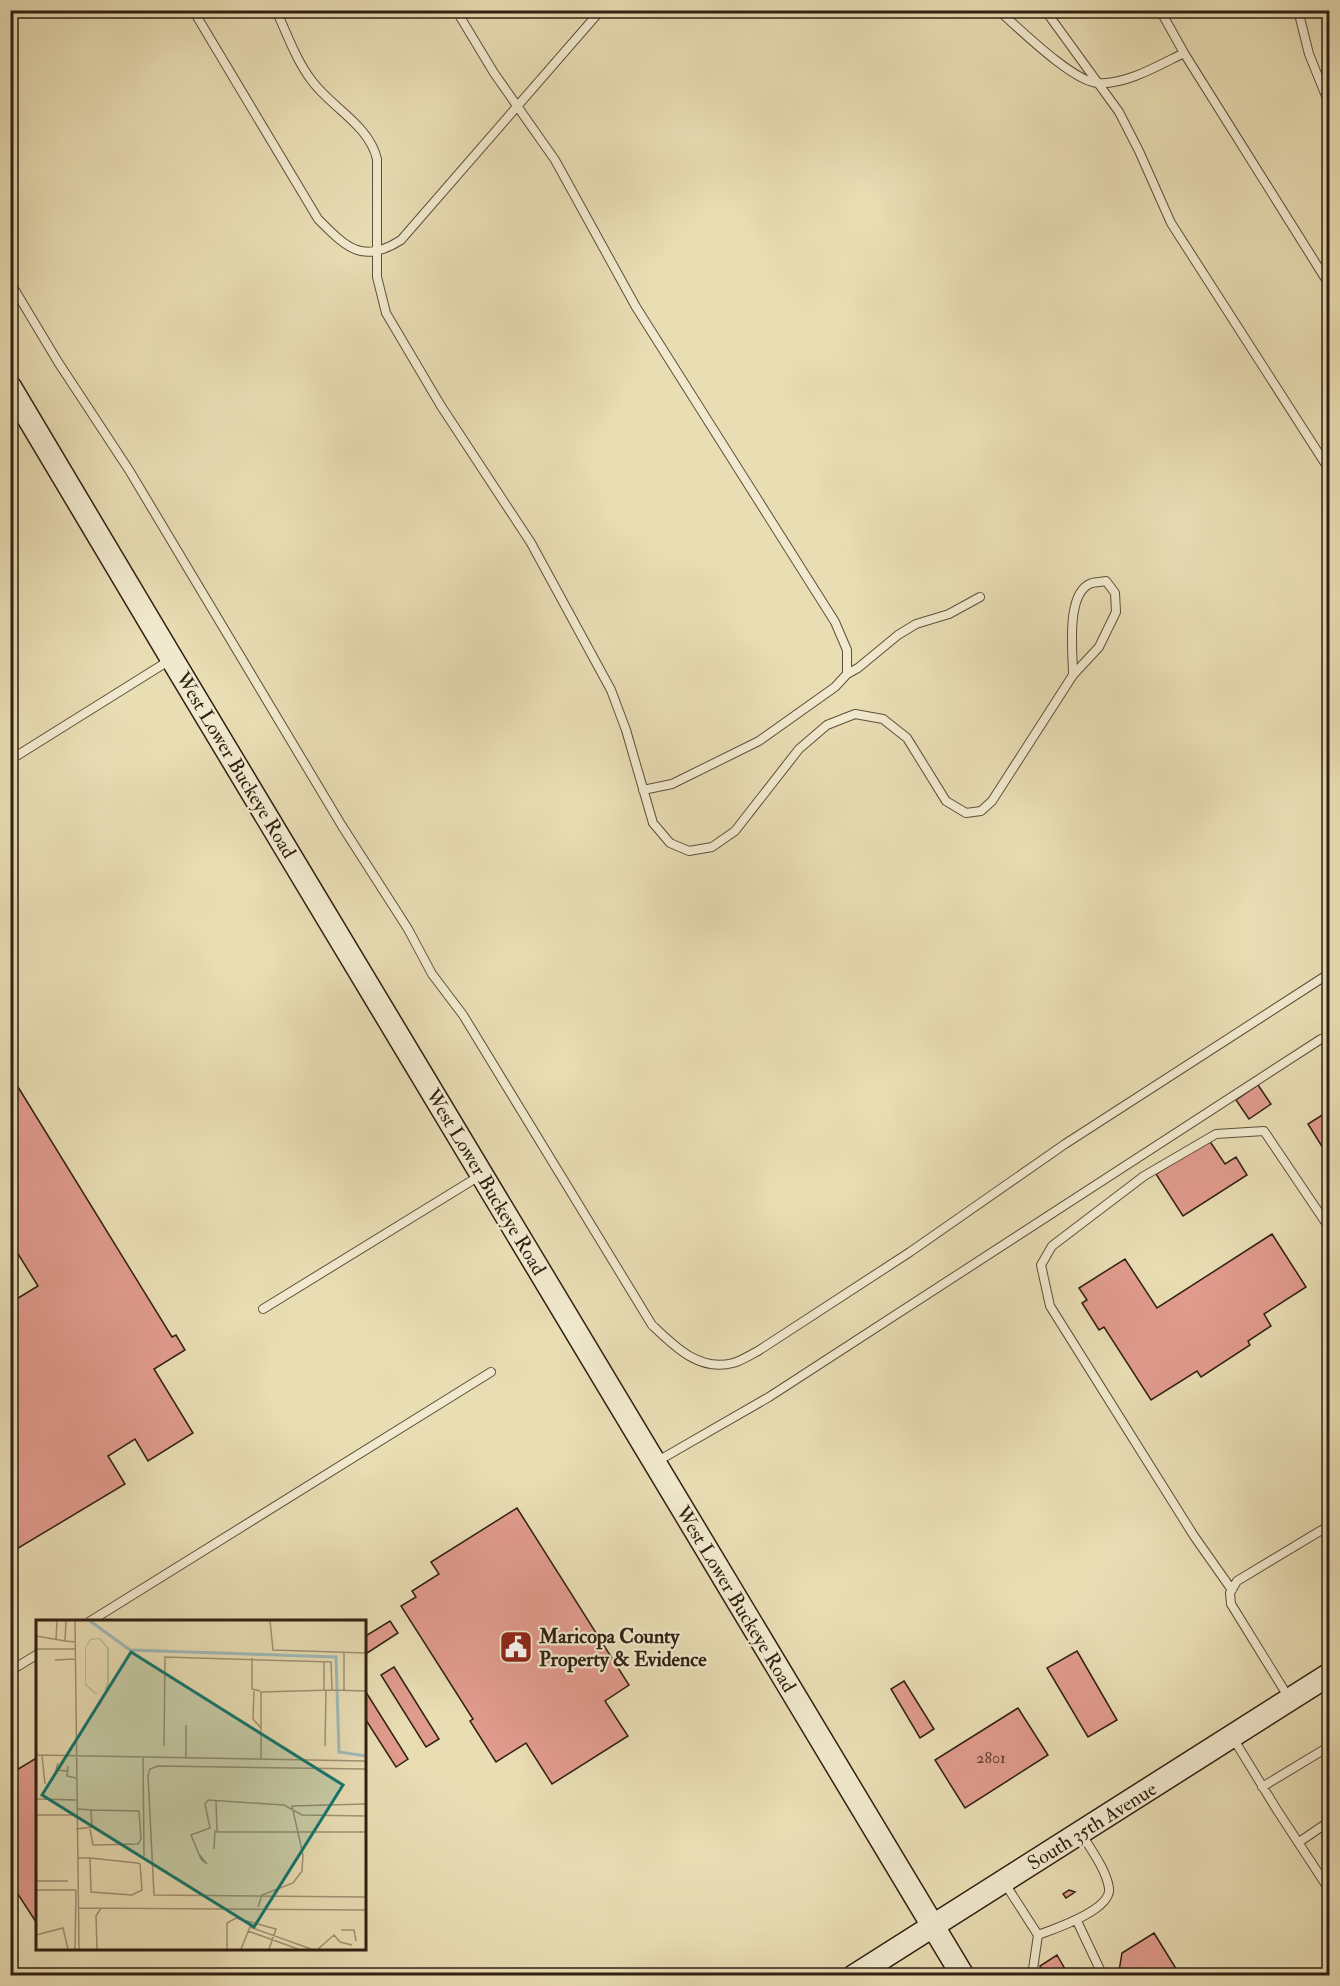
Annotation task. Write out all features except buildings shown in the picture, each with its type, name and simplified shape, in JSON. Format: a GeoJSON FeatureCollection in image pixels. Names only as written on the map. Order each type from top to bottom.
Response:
{"type":"FeatureCollection","features":[{"type":"Feature","properties":{"kind":"main road","name":"West Lower Buckeye Road"},"geometry":{"type":"LineString","coordinates":[[10,387],[963,1976]]}},
{"type":"Feature","properties":{"kind":"main road","name":"South 35th Avenue"},"geometry":{"type":"LineString","coordinates":[[854,1976],[1329,1674]]}},
{"type":"Feature","properties":{"kind":"lane"},"geometry":{"type":"LineString","coordinates":[[193,10],[318,219],[342,244],[362,252],[386,250],[401,240],[601,10]]}},
{"type":"Feature","properties":{"kind":"lane"},"geometry":{"type":"LineString","coordinates":[[276,10],[297,56],[313,82],[374,146],[377,159],[377,277],[386,313],[441,406],[531,543],[611,690],[626,730],[653,823],[670,843],[689,851],[712,847],[735,831],[799,748],[827,725],[855,714],[883,719],[907,738],[946,801],[966,813],[981,811],[992,801],[1073,675],[1099,647],[1116,612],[1115,593],[1106,581],[1090,583],[1079,594],[1072,610],[1073,675]]}},
{"type":"Feature","properties":{"kind":"lane"},"geometry":{"type":"LineString","coordinates":[[456,10],[494,72],[555,160],[636,308],[835,622],[847,650],[847,674]]}},
{"type":"Feature","properties":{"kind":"lane"},"geometry":{"type":"LineString","coordinates":[[998,10],[1070,72],[1084,80],[1098,83],[1136,77],[1184,53]]}},
{"type":"Feature","properties":{"kind":"lane"},"geometry":{"type":"LineString","coordinates":[[1044,10],[1119,112],[1171,223],[1329,471]]}},
{"type":"Feature","properties":{"kind":"lane"},"geometry":{"type":"LineString","coordinates":[[1160,10],[1184,53],[1329,286]]}},
{"type":"Feature","properties":{"kind":"lane"},"geometry":{"type":"LineString","coordinates":[[1298,10],[1309,54],[1329,106]]}},
{"type":"Feature","properties":{"kind":"lane"},"geometry":{"type":"LineString","coordinates":[[10,282],[58,362],[129,470],[342,826],[408,929],[432,974],[463,1015],[652,1324],[677,1349],[706,1365],[732,1363],[758,1351],[910,1252],[1065,1144],[1329,973]]}},
{"type":"Feature","properties":{"kind":"lane"},"geometry":{"type":"LineString","coordinates":[[643,790],[672,784],[759,741],[835,687],[847,674],[858,668],[898,635],[916,624],[949,614],[980,597]]}},
{"type":"Feature","properties":{"kind":"lane"},"geometry":{"type":"LineString","coordinates":[[10,760],[172,659]]}},
{"type":"Feature","properties":{"kind":"lane"},"geometry":{"type":"LineString","coordinates":[[655,1463],[769,1397],[1321,1039]]}},
{"type":"Feature","properties":{"kind":"lane"},"geometry":{"type":"LineString","coordinates":[[1232,1590],[1194,1536],[1050,1306],[1041,1265],[1052,1246],[1135,1183],[1216,1134],[1264,1131],[1329,1229]]}},
{"type":"Feature","properties":{"kind":"lane"},"geometry":{"type":"LineString","coordinates":[[263,1309],[482,1174]]}},
{"type":"Feature","properties":{"kind":"lane"},"geometry":{"type":"LineString","coordinates":[[92,1620],[491,1371]]}},
{"type":"Feature","properties":{"kind":"lane"},"geometry":{"type":"LineString","coordinates":[[1290,1700],[1231,1604],[1230,1593],[1237,1581],[1329,1525]]}},
{"type":"Feature","properties":{"kind":"lane"},"geometry":{"type":"LineString","coordinates":[[10,1671],[36,1655]]}},
{"type":"Feature","properties":{"kind":"lane"},"geometry":{"type":"LineString","coordinates":[[1232,1737],[1329,1891]]}},
{"type":"Feature","properties":{"kind":"lane"},"geometry":{"type":"LineString","coordinates":[[1262,1787],[1329,1746]]}},
{"type":"Feature","properties":{"kind":"lane"},"geometry":{"type":"LineString","coordinates":[[1299,1842],[1329,1821]]}},
{"type":"Feature","properties":{"kind":"lane"},"geometry":{"type":"LineString","coordinates":[[1038,1935],[1077,1921],[1107,1899],[1109,1889],[1101,1867],[1081,1833]]}},
{"type":"Feature","properties":{"kind":"lane"},"geometry":{"type":"LineString","coordinates":[[1003,1882],[1038,1935],[1032,1976]]}},
{"type":"Feature","properties":{"kind":"lane"},"geometry":{"type":"LineString","coordinates":[[1077,1921],[1103,1976]]}},
{"type":"Feature","properties":{"kind":"place","name":"Maricopa County Property & Evidence"},"geometry":{"type":"Point","coordinates":[516,1647]}}]}
